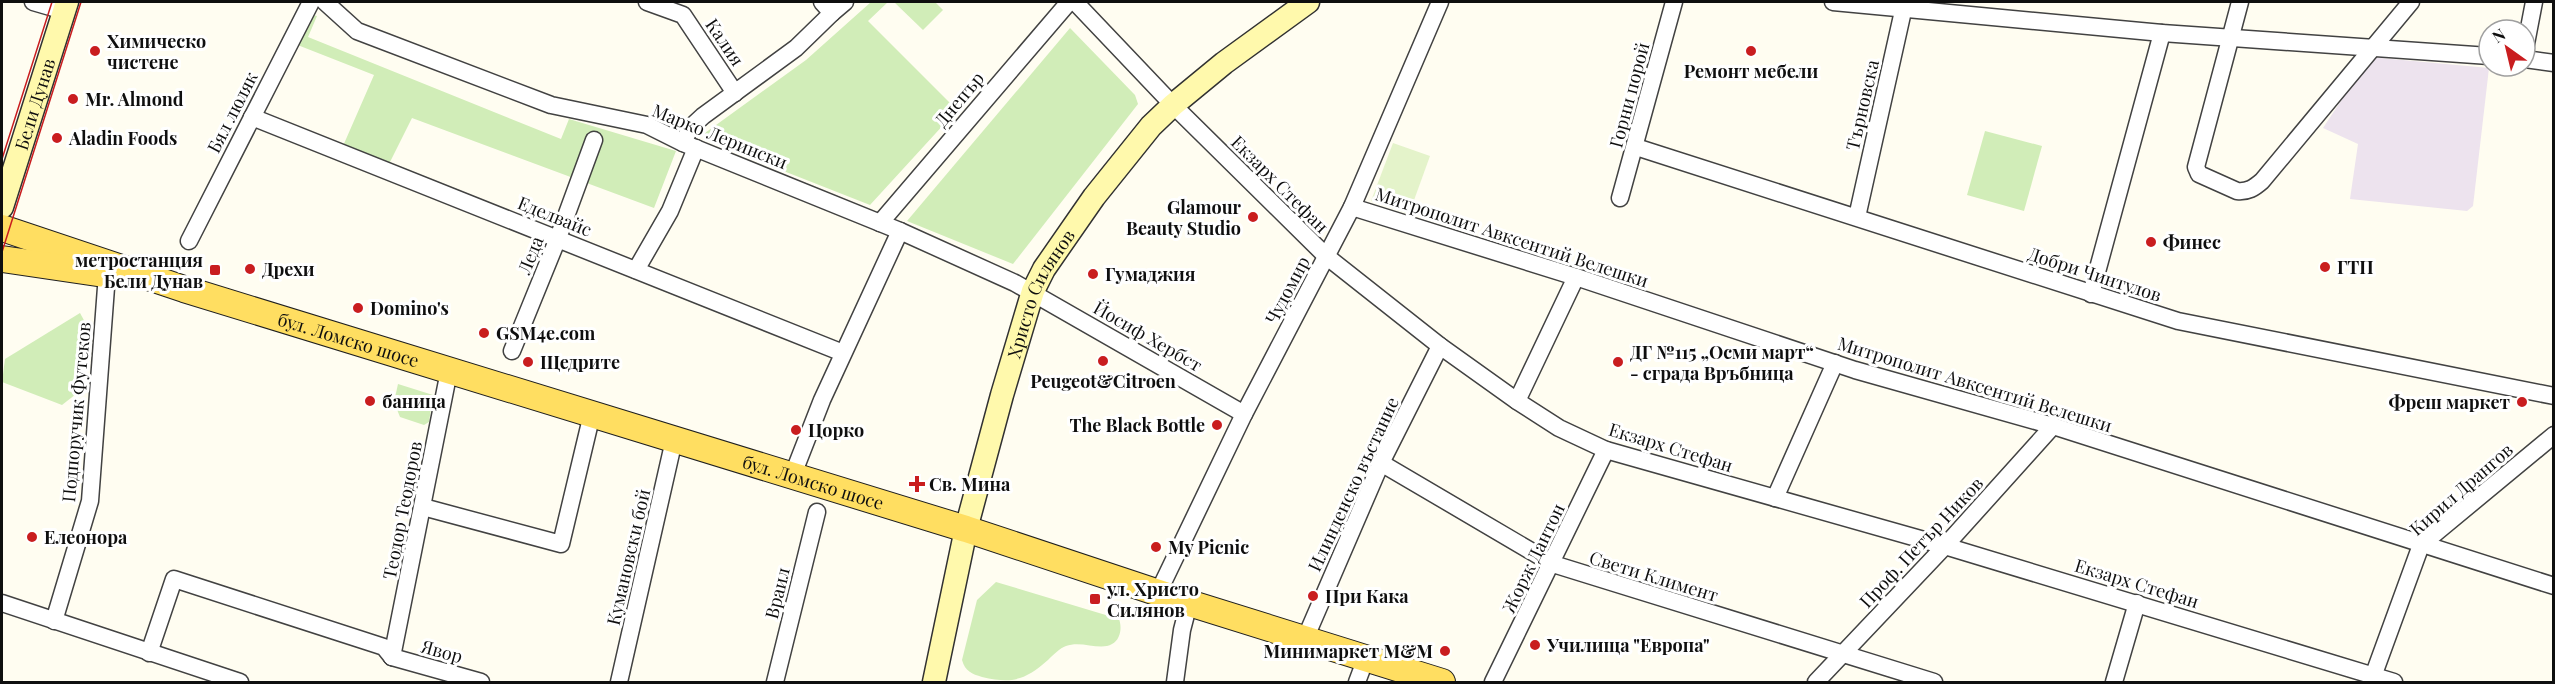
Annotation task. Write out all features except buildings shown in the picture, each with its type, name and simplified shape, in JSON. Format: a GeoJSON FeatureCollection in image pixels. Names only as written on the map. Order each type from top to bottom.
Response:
{"type":"FeatureCollection","features":[{"type":"Feature","properties":{"kind":"main road","name":"бул. Ломско шосе"},"geometry":{"type":"LineString","coordinates":[[2,228],[184,289],[966,529],[1189,603],[1442,682]]}},
{"type":"Feature","properties":{"kind":"main road","name":"бул. Ломско шосе"},"geometry":{"type":"LineString","coordinates":[[2,259],[107,274],[184,289]]}},
{"type":"Feature","properties":{"kind":"street"},"geometry":{"type":"LineString","coordinates":[[33,2],[66,6]]}},
{"type":"Feature","properties":{"kind":"street","name":"Бял люляк"},"geometry":{"type":"LineString","coordinates":[[189,241],[311,2]]}},
{"type":"Feature","properties":{"kind":"street","name":"Марко Лерински"},"geometry":{"type":"LineString","coordinates":[[325,2],[357,31],[551,105],[647,125],[689,146],[900,231],[1033,291]]}},
{"type":"Feature","properties":{"kind":"street","name":"Калия"},"geometry":{"type":"LineString","coordinates":[[647,2],[683,15],[735,93]]}},
{"type":"Feature","properties":{"kind":"street","name":"Днепър"},"geometry":{"type":"LineString","coordinates":[[880,223],[1069,2]]}},
{"type":"Feature","properties":{"kind":"street","name":"Екзарх Стефан"},"geometry":{"type":"LineString","coordinates":[[1075,2],[1173,105],[1326,256],[1440,346],[1559,428],[1606,450],[1945,546],[2138,603],[2372,679],[2394,682]]}},
{"type":"Feature","properties":{"kind":"street","name":"Христо Силянов"},"geometry":{"type":"LineString","coordinates":[[933,682],[966,529],[1033,291],[1061,243],[1094,197],[1151,126],[1224,63],[1308,2]]}},
{"type":"Feature","properties":{"kind":"street","name":"Чудомир"},"geometry":{"type":"LineString","coordinates":[[1158,593],[1244,414],[1352,207],[1440,2]]}},
{"type":"Feature","properties":{"kind":"street","name":"Горни порой"},"geometry":{"type":"LineString","coordinates":[[1620,198],[1636,147],[1674,2]]}},
{"type":"Feature","properties":{"kind":"street"},"geometry":{"type":"LineString","coordinates":[[1833,2],[1904,5],[2162,33],[2477,56]]}},
{"type":"Feature","properties":{"kind":"street"},"geometry":{"type":"LineString","coordinates":[[2240,2],[2196,169],[2199,174],[2237,191],[2254,188],[2262,181],[2411,2]]}},
{"type":"Feature","properties":{"kind":"street"},"geometry":{"type":"LineString","coordinates":[[2531,18],[2534,2]]}},
{"type":"Feature","properties":{"kind":"street"},"geometry":{"type":"LineString","coordinates":[[636,270],[670,211],[689,146],[690,128],[796,48],[833,5]]}},
{"type":"Feature","properties":{"kind":"street","name":"Търновска"},"geometry":{"type":"LineString","coordinates":[[1857,217],[1904,5]]}},
{"type":"Feature","properties":{"kind":"street","name":"Бели Дунав"},"geometry":{"type":"LineString","coordinates":[[2,207],[66,6]]}},
{"type":"Feature","properties":{"kind":"street"},"geometry":{"type":"LineString","coordinates":[[2091,294],[2162,33]]}},
{"type":"Feature","properties":{"kind":"street"},"geometry":{"type":"LineString","coordinates":[[2537,61],[2553,63]]}},
{"type":"Feature","properties":{"kind":"street","name":"Еделвайс"},"geometry":{"type":"LineString","coordinates":[[252,117],[843,353]]}},
{"type":"Feature","properties":{"kind":"street","name":"Леда"},"geometry":{"type":"LineString","coordinates":[[512,351],[558,238],[594,140]]}},
{"type":"Feature","properties":{"kind":"street","name":"Добри Чинтулов"},"geometry":{"type":"LineString","coordinates":[[1636,147],[2178,321],[2553,396]]}},
{"type":"Feature","properties":{"kind":"street","name":"Митрополит Авксентий Велешки"},"geometry":{"type":"LineString","coordinates":[[1352,207],[1576,277],[1835,363],[2053,426],[2553,586]]}},
{"type":"Feature","properties":{"kind":"street"},"geometry":{"type":"LineString","coordinates":[[792,477],[843,353],[900,231]]}},
{"type":"Feature","properties":{"kind":"street","name":"Подпоручик Футеков"},"geometry":{"type":"LineString","coordinates":[[54,621],[90,501],[107,274]]}},
{"type":"Feature","properties":{"kind":"street"},"geometry":{"type":"LineString","coordinates":[[1517,401],[1576,277]]}},
{"type":"Feature","properties":{"kind":"street","name":"Йосиф Хербст"},"geometry":{"type":"LineString","coordinates":[[1033,291],[1244,414]]}},
{"type":"Feature","properties":{"kind":"street","name":"Илинденско въстание"},"geometry":{"type":"LineString","coordinates":[[1305,639],[1381,463],[1440,346]]}},
{"type":"Feature","properties":{"kind":"street"},"geometry":{"type":"LineString","coordinates":[[1775,498],[1835,363]]}},
{"type":"Feature","properties":{"kind":"street","name":"Теодор Теодоров"},"geometry":{"type":"LineString","coordinates":[[393,657],[449,371]]}},
{"type":"Feature","properties":{"kind":"street"},"geometry":{"type":"LineString","coordinates":[[423,507],[561,544],[592,414]]}},
{"type":"Feature","properties":{"kind":"street","name":"Проф. Петър Ников"},"geometry":{"type":"LineString","coordinates":[[1816,682],[1945,546],[2053,426]]}},
{"type":"Feature","properties":{"kind":"street","name":"Кирил Дрангов"},"geometry":{"type":"LineString","coordinates":[[2372,679],[2421,545],[2553,435]]}},
{"type":"Feature","properties":{"kind":"street","name":"Кумановски бой"},"geometry":{"type":"LineString","coordinates":[[620,682],[674,440]]}},
{"type":"Feature","properties":{"kind":"street","name":"Жорж Дантон"},"geometry":{"type":"LineString","coordinates":[[1493,682],[1553,564],[1606,450]]}},
{"type":"Feature","properties":{"kind":"street","name":"Свети Климент"},"geometry":{"type":"LineString","coordinates":[[1381,463],[1553,564],[1843,656],[1934,682]]}},
{"type":"Feature","properties":{"kind":"street","name":"Враил"},"geometry":{"type":"LineString","coordinates":[[775,682],[817,512]]}},
{"type":"Feature","properties":{"kind":"street","name":"Явор"},"geometry":{"type":"LineString","coordinates":[[149,653],[174,579],[384,647],[393,657],[481,682]]}},
{"type":"Feature","properties":{"kind":"street"},"geometry":{"type":"LineString","coordinates":[[2,603],[240,682]]}},
{"type":"Feature","properties":{"kind":"street"},"geometry":{"type":"LineString","coordinates":[[1175,682],[1182,630],[1189,603]]}},
{"type":"Feature","properties":{"kind":"street"},"geometry":{"type":"LineString","coordinates":[[2114,682],[2138,603]]}},
{"type":"Feature","properties":{"kind":"street"},"geometry":{"type":"LineString","coordinates":[[1357,682],[1366,658]]}},
{"type":"Feature","properties":{"kind":"shaded area"},"geometry":{"type":"Polygon","coordinates":[[[2370,57],[2477,67],[2477,78],[2488,78],[2473,206],[2467,211],[2350,199],[2358,144],[2323,128],[2370,57]]]}},
{"type":"Feature","properties":{"kind":"green space"},"geometry":{"type":"Polygon","coordinates":[[[871,2],[888,2],[868,21],[957,110],[870,205],[705,140],[705,133],[806,60],[871,2]]]}},
{"type":"Feature","properties":{"kind":"green space"},"geometry":{"type":"Polygon","coordinates":[[[894,2],[935,2],[943,10],[923,30],[894,2]]]}},
{"type":"Feature","properties":{"kind":"green space"},"geometry":{"type":"Polygon","coordinates":[[[309,14],[317,16],[308,37],[561,139],[569,119],[676,151],[654,208],[412,118],[389,164],[343,146],[374,75],[295,44],[309,14]]]}},
{"type":"Feature","properties":{"kind":"green space"},"geometry":{"type":"Polygon","coordinates":[[[1070,28],[1135,95],[1138,104],[1013,264],[907,221],[1070,28]]]}},
{"type":"Feature","properties":{"kind":"green space"},"geometry":{"type":"Polygon","coordinates":[[[1985,131],[2042,146],[2024,211],[1967,195],[1985,131]]]}},
{"type":"Feature","properties":{"kind":"green space"},"geometry":{"type":"Polygon","coordinates":[[[1393,143],[1430,156],[1409,214],[1371,201],[1393,143]]]}},
{"type":"Feature","properties":{"kind":"green space"},"geometry":{"type":"Polygon","coordinates":[[[80,313],[86,324],[76,394],[62,405],[2,382],[5,359],[80,313]]]}},
{"type":"Feature","properties":{"kind":"green space"},"geometry":{"type":"Polygon","coordinates":[[[398,384],[433,395],[429,422],[424,425],[400,417],[394,402],[398,384]]]}},
{"type":"Feature","properties":{"kind":"green space"},"geometry":{"type":"Polygon","coordinates":[[[996,582],[1119,619],[1119,636],[1115,642],[1107,646],[1072,644],[1066,646],[1032,672],[1018,679],[1002,680],[975,675],[969,672],[962,660],[977,600],[996,582]]]}},
{"type":"Feature","properties":{"kind":"tram line"},"geometry":{"type":"LineString","coordinates":[[2,159],[52,2]]}},
{"type":"Feature","properties":{"kind":"tram line"},"geometry":{"type":"LineString","coordinates":[[2,252],[81,2]]}},
{"type":"Feature","properties":{"kind":"place","name":"Химическо чистене"},"geometry":{"type":"Point","coordinates":[95,51]}},
{"type":"Feature","properties":{"kind":"place","name":"Ремонт мебели"},"geometry":{"type":"Point","coordinates":[1751,51]}},
{"type":"Feature","properties":{"kind":"place","name":"Mr. Almond"},"geometry":{"type":"Point","coordinates":[73,99]}},
{"type":"Feature","properties":{"kind":"place","name":"Aladin Foods"},"geometry":{"type":"Point","coordinates":[57,138]}},
{"type":"Feature","properties":{"kind":"place","name":"Glamour Beauty Studio"},"geometry":{"type":"Point","coordinates":[1253,217]}},
{"type":"Feature","properties":{"kind":"place","name":"Финес"},"geometry":{"type":"Point","coordinates":[2151,242]}},
{"type":"Feature","properties":{"kind":"place","name":"ГТП"},"geometry":{"type":"Point","coordinates":[2325,267]}},
{"type":"Feature","properties":{"kind":"place","name":"Дрехи"},"geometry":{"type":"Point","coordinates":[250,269]}},
{"type":"Feature","properties":{"kind":"place","name":"метростанция Бели Дунав"},"geometry":{"type":"Point","coordinates":[215,270]}},
{"type":"Feature","properties":{"kind":"place","name":"Гумаджия"},"geometry":{"type":"Point","coordinates":[1093,274]}},
{"type":"Feature","properties":{"kind":"place","name":"Domino's"},"geometry":{"type":"Point","coordinates":[358,308]}},
{"type":"Feature","properties":{"kind":"place","name":"GSM4e.com"},"geometry":{"type":"Point","coordinates":[484,333]}},
{"type":"Feature","properties":{"kind":"place","name":"Peugeot&Citroen"},"geometry":{"type":"Point","coordinates":[1103,361]}},
{"type":"Feature","properties":{"kind":"place","name":"Щедрите"},"geometry":{"type":"Point","coordinates":[528,362]}},
{"type":"Feature","properties":{"kind":"place","name":"ДГ №115 „Осми март“ - сграда Връбница"},"geometry":{"type":"Point","coordinates":[1618,362]}},
{"type":"Feature","properties":{"kind":"place","name":"баница"},"geometry":{"type":"Point","coordinates":[370,401]}},
{"type":"Feature","properties":{"kind":"place","name":"Фреш маркет"},"geometry":{"type":"Point","coordinates":[2522,402]}},
{"type":"Feature","properties":{"kind":"place","name":"The Black Bottle"},"geometry":{"type":"Point","coordinates":[1217,425]}},
{"type":"Feature","properties":{"kind":"place","name":"Цорко"},"geometry":{"type":"Point","coordinates":[796,430]}},
{"type":"Feature","properties":{"kind":"place","name":"Св. Мина"},"geometry":{"type":"Point","coordinates":[917,484]}},
{"type":"Feature","properties":{"kind":"place","name":"Елеонора"},"geometry":{"type":"Point","coordinates":[32,537]}},
{"type":"Feature","properties":{"kind":"place","name":"My Picnic"},"geometry":{"type":"Point","coordinates":[1156,547]}},
{"type":"Feature","properties":{"kind":"place","name":"При Кака"},"geometry":{"type":"Point","coordinates":[1313,596]}},
{"type":"Feature","properties":{"kind":"place","name":"ул. Христо Силянов"},"geometry":{"type":"Point","coordinates":[1095,599]}},
{"type":"Feature","properties":{"kind":"place","name":"Училища \"Европа\""},"geometry":{"type":"Point","coordinates":[1535,645]}},
{"type":"Feature","properties":{"kind":"place","name":"Минимаркет М&М"},"geometry":{"type":"Point","coordinates":[1445,651]}}]}
